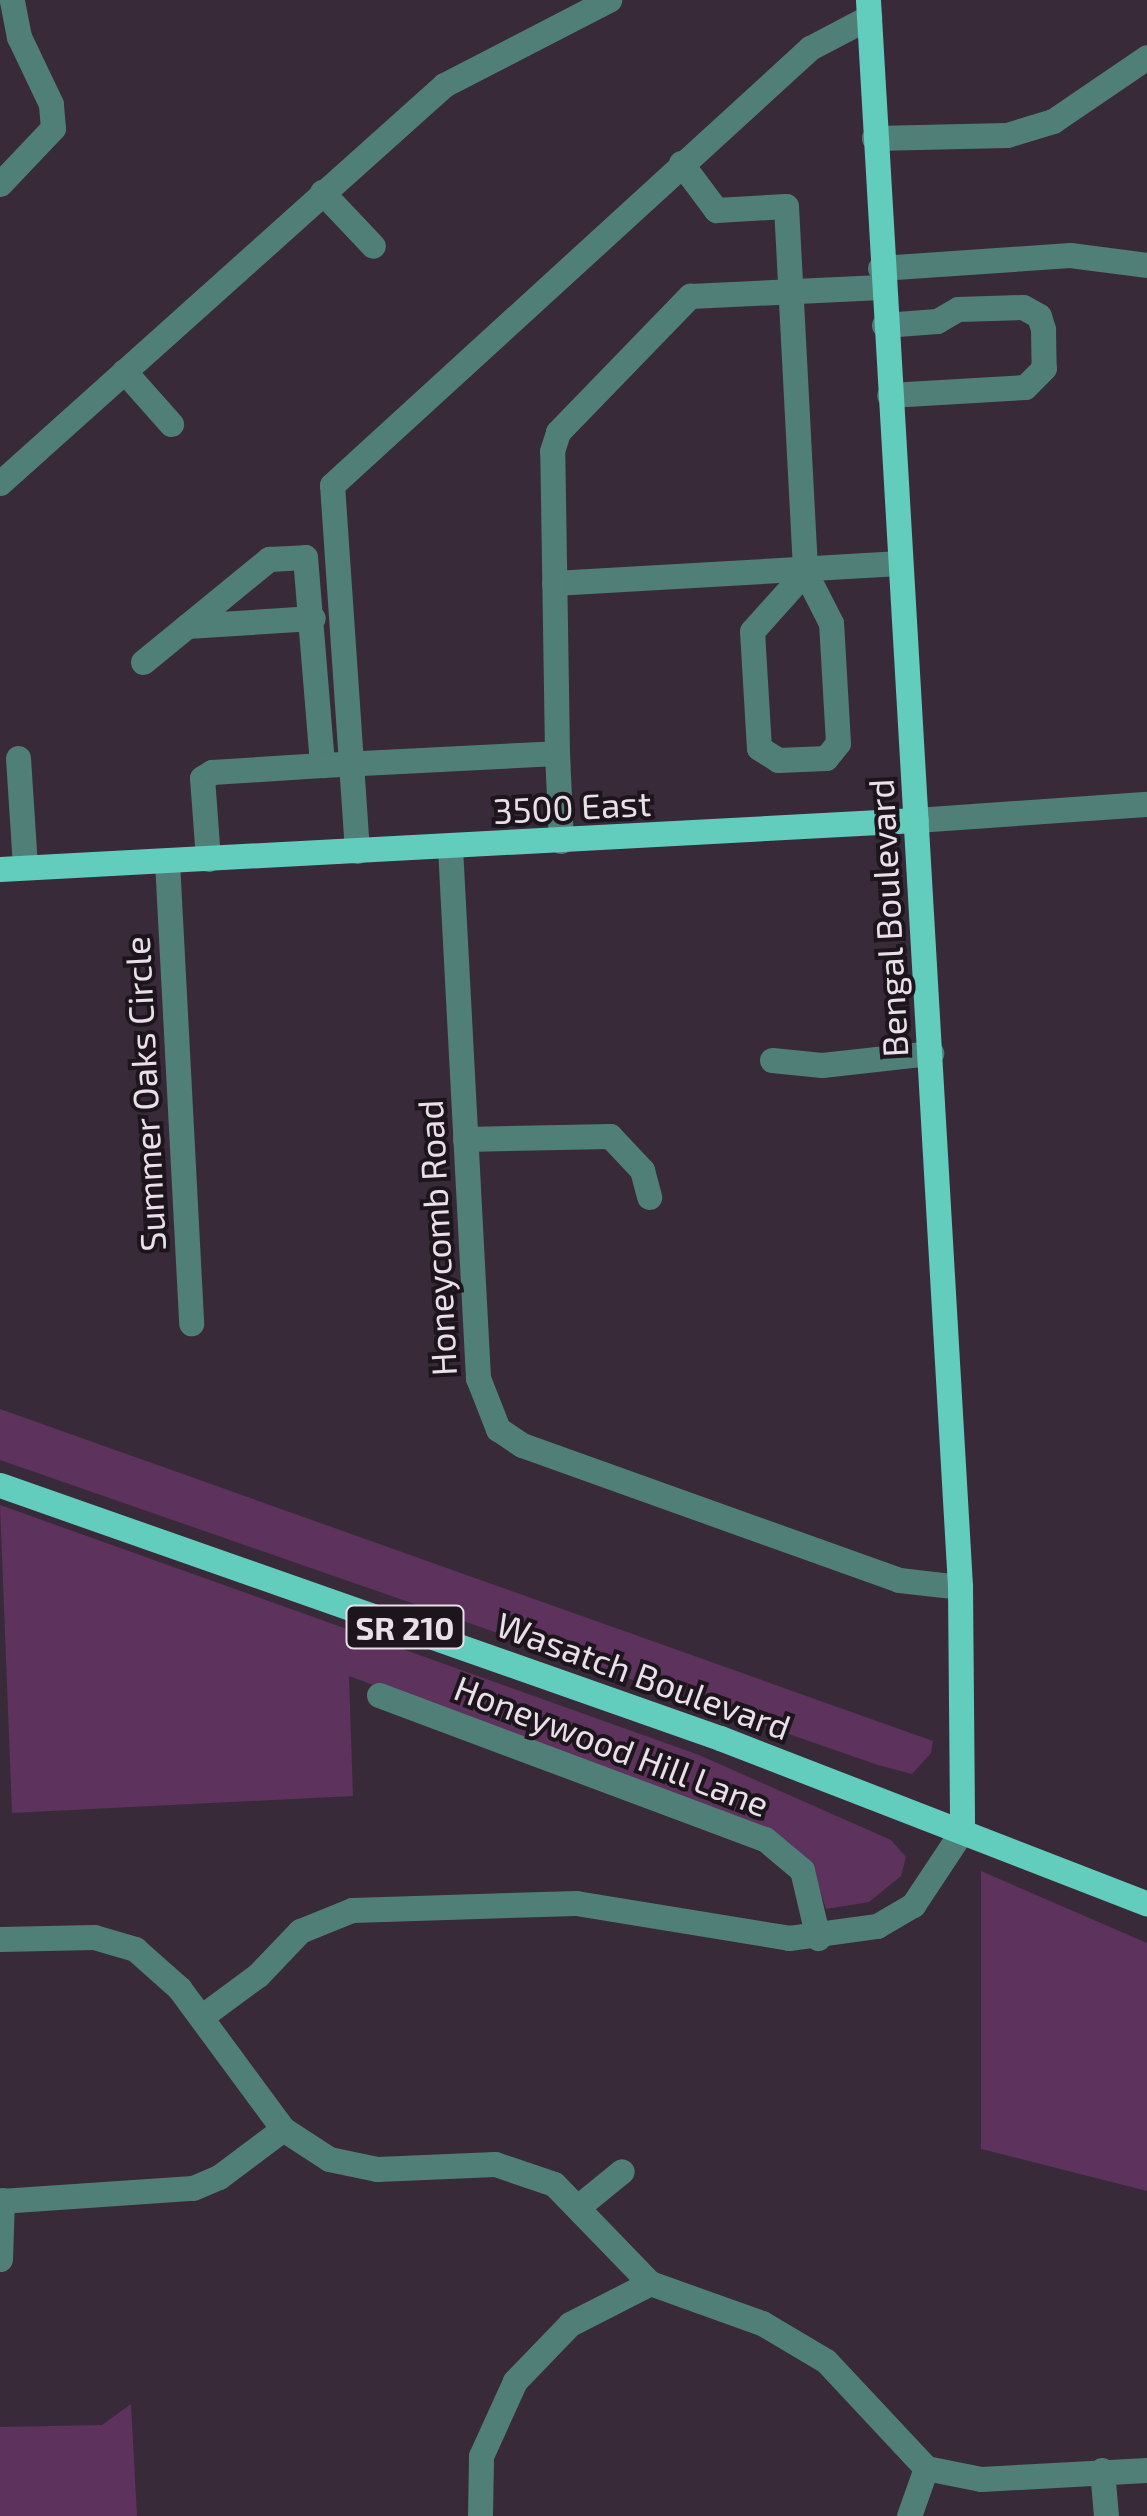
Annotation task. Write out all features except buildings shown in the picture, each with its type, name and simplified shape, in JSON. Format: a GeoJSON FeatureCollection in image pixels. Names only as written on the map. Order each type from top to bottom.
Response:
{"type":"FeatureCollection","features":[{"type":"Feature","properties":{"kind":"main road","name":"Bengal Boulevard"},"geometry":{"type":"LineString","coordinates":[[869,8],[881,278],[931,1053],[960,1587],[962,1831]]}},
{"type":"Feature","properties":{"kind":"main road","name":"3500 East"},"geometry":{"type":"LineString","coordinates":[[12,868],[562,842],[916,820]]}},
{"type":"Feature","properties":{"kind":"main road","name":"Wasatch Boulevard"},"geometry":{"type":"LineString","coordinates":[[0,1484],[686,1726],[1147,1904]]}},
{"type":"Feature","properties":{"kind":"street"},"geometry":{"type":"LineString","coordinates":[[0,184],[53,128],[51,104],[19,37],[12,0]]}},
{"type":"Feature","properties":{"kind":"street"},"geometry":{"type":"LineString","coordinates":[[0,482],[322,192],[470,66],[609,0]]}},
{"type":"Feature","properties":{"kind":"street"},"geometry":{"type":"LineString","coordinates":[[357,851],[332,485],[681,162],[810,48],[869,8]]}},
{"type":"Feature","properties":{"kind":"street"},"geometry":{"type":"LineString","coordinates":[[874,138],[1007,135],[1052,121],[1147,57]]}},
{"type":"Feature","properties":{"kind":"street"},"geometry":{"type":"LineString","coordinates":[[681,162],[716,210],[786,206],[805,572],[832,623],[838,743],[826,758],[778,760],[759,748],[752,631],[805,572]]}},
{"type":"Feature","properties":{"kind":"street"},"geometry":{"type":"LineString","coordinates":[[322,192],[373,246]]}},
{"type":"Feature","properties":{"kind":"street"},"geometry":{"type":"LineString","coordinates":[[562,842],[552,451],[558,432],[690,296],[788,292],[1070,255],[1147,265]]}},
{"type":"Feature","properties":{"kind":"street"},"geometry":{"type":"LineString","coordinates":[[884,325],[995,307],[1032,311],[1043,329],[1044,368],[1025,387],[889,395]]}},
{"type":"Feature","properties":{"kind":"street"},"geometry":{"type":"LineString","coordinates":[[124,371],[172,424]]}},
{"type":"Feature","properties":{"kind":"street"},"geometry":{"type":"LineString","coordinates":[[143,662],[269,559],[304,557],[310,563],[322,765]]}},
{"type":"Feature","properties":{"kind":"street"},"geometry":{"type":"LineString","coordinates":[[554,583],[805,572],[899,563]]}},
{"type":"Feature","properties":{"kind":"street"},"geometry":{"type":"LineString","coordinates":[[187,626],[312,618]]}},
{"type":"Feature","properties":{"kind":"street"},"geometry":{"type":"LineString","coordinates":[[208,858],[202,778],[212,772],[557,754]]}},
{"type":"Feature","properties":{"kind":"street"},"geometry":{"type":"LineString","coordinates":[[12,868],[18,758]]}},
{"type":"Feature","properties":{"kind":"street","name":"3500 East"},"geometry":{"type":"LineString","coordinates":[[916,820],[1147,804]]}},
{"type":"Feature","properties":{"kind":"street","name":"Honeycomb Road"},"geometry":{"type":"LineString","coordinates":[[450,847],[478,1378],[498,1429],[522,1445],[899,1580],[960,1587]]}},
{"type":"Feature","properties":{"kind":"street","name":"Summer Oaks Circle"},"geometry":{"type":"LineString","coordinates":[[166,860],[191,1323]]}},
{"type":"Feature","properties":{"kind":"street"},"geometry":{"type":"LineString","coordinates":[[772,1060],[822,1065],[931,1053]]}},
{"type":"Feature","properties":{"kind":"street"},"geometry":{"type":"LineString","coordinates":[[465,1139],[610,1136],[642,1170],[648,1197]]}},
{"type":"Feature","properties":{"kind":"street","name":"Honeywood Hill Lane"},"geometry":{"type":"LineString","coordinates":[[379,1695],[765,1839],[802,1870],[818,1938]]}},
{"type":"Feature","properties":{"kind":"street"},"geometry":{"type":"LineString","coordinates":[[200,2018],[258,1974],[300,1931],[352,1910],[576,1902],[678,1916],[751,1934],[818,1938],[899,1917],[962,1831]]}},
{"type":"Feature","properties":{"kind":"street"},"geometry":{"type":"LineString","coordinates":[[0,1940],[116,1942],[166,1974],[283,2129],[353,2166],[495,2164],[526,2169],[579,2206],[650,2283],[796,2339],[826,2361],[926,2468],[982,2479],[1147,2470]]}},
{"type":"Feature","properties":{"kind":"street"},"geometry":{"type":"LineString","coordinates":[[0,2259],[1,2200],[193,2188],[219,2177],[283,2129]]}},
{"type":"Feature","properties":{"kind":"street"},"geometry":{"type":"LineString","coordinates":[[579,2206],[622,2171]]}},
{"type":"Feature","properties":{"kind":"street"},"geometry":{"type":"LineString","coordinates":[[480,2516],[481,2456],[514,2381],[570,2324],[650,2283]]}},
{"type":"Feature","properties":{"kind":"street"},"geometry":{"type":"LineString","coordinates":[[909,2516],[926,2468]]}},
{"type":"Feature","properties":{"kind":"street"},"geometry":{"type":"LineString","coordinates":[[1102,2470],[1106,2516]]}},
{"type":"Feature","properties":{"kind":"shaded area"},"geometry":{"type":"Polygon","coordinates":[[[0,1409],[933,1741],[931,1753],[912,1774],[878,1765],[0,1460],[0,1409]]]}},
{"type":"Feature","properties":{"kind":"shaded area"},"geometry":{"type":"Polygon","coordinates":[[[0,1505],[699,1755],[891,1840],[906,1857],[901,1876],[869,1902],[826,1909],[814,1872],[779,1835],[349,1676],[353,1796],[12,1813],[0,1505]]]}},
{"type":"Feature","properties":{"kind":"shaded area"},"geometry":{"type":"Polygon","coordinates":[[[981,1871],[1147,1943],[1147,2191],[981,2149],[981,1871]]]}},
{"type":"Feature","properties":{"kind":"shaded area"},"geometry":{"type":"Polygon","coordinates":[[[131,2404],[137,2516],[0,2516],[0,2427],[102,2425],[131,2404]]]}}]}
